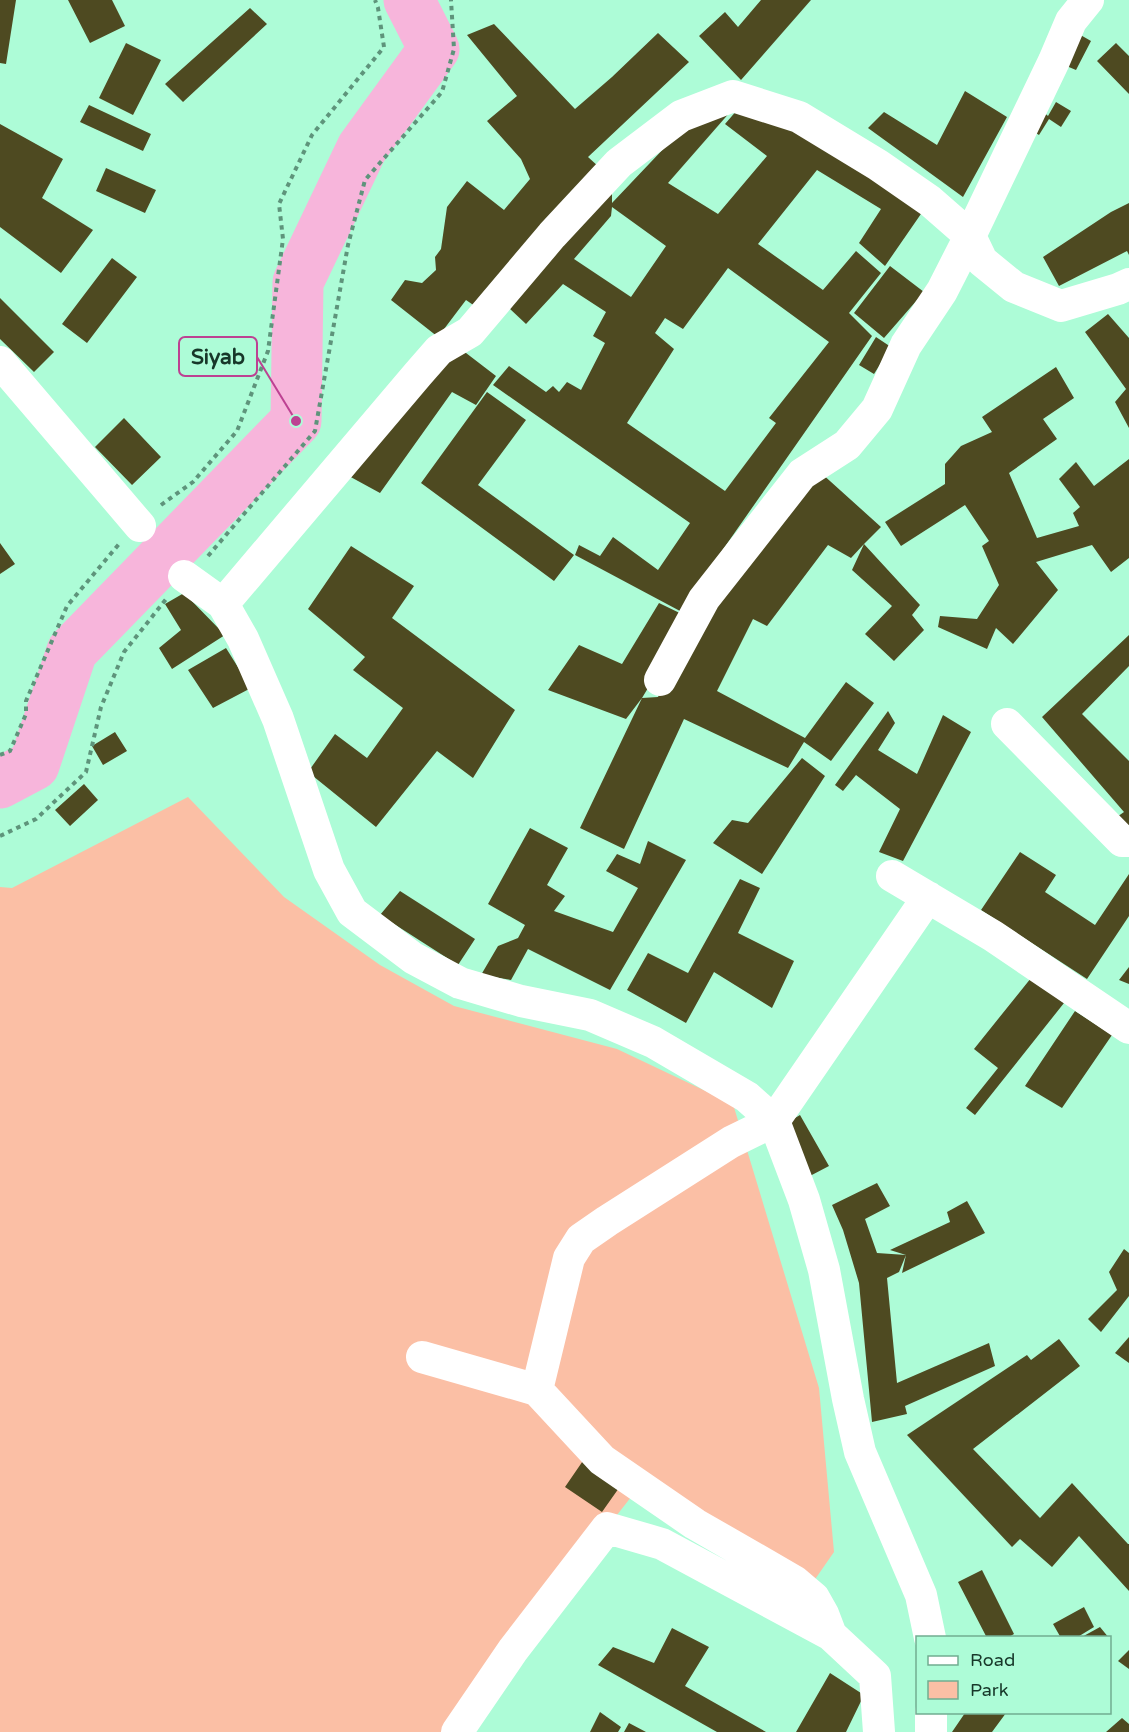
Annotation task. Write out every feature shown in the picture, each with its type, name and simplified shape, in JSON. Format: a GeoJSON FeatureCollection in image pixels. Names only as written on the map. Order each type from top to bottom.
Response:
{"type":"FeatureCollection","features":[{"type":"Feature","properties":{"kind":"street"},"geometry":{"type":"LineString","coordinates":[[660,680],[704,599],[802,474],[847,445],[877,409],[906,345],[942,291],[970,236],[1071,21],[1088,0]]}},
{"type":"Feature","properties":{"kind":"street"},"geometry":{"type":"LineString","coordinates":[[223,604],[439,350],[470,332],[552,235],[619,163],[681,116],[733,96],[799,117],[878,165],[930,201],[970,236],[982,261],[1014,287],[1061,306],[1129,284]]}},
{"type":"Feature","properties":{"kind":"street"},"geometry":{"type":"LineString","coordinates":[[0,362],[138,524]]}},
{"type":"Feature","properties":{"kind":"street"},"geometry":{"type":"LineString","coordinates":[[186,578],[223,604],[243,639],[278,719],[329,870],[352,912],[413,958],[460,983],[521,1001],[590,1015],[653,1042],[747,1097],[774,1121],[804,1200],[824,1270],[860,1452],[921,1595],[930,1636]]}},
{"type":"Feature","properties":{"kind":"street"},"geometry":{"type":"LineString","coordinates":[[1007,724],[1122,841],[1129,841]]}},
{"type":"Feature","properties":{"kind":"street"},"geometry":{"type":"LineString","coordinates":[[892,876],[993,936],[1129,1028]]}},
{"type":"Feature","properties":{"kind":"street"},"geometry":{"type":"LineString","coordinates":[[537,1390],[569,1258],[581,1239],[731,1142],[774,1121],[928,897]]}},
{"type":"Feature","properties":{"kind":"street"},"geometry":{"type":"LineString","coordinates":[[422,1357],[537,1390],[602,1460],[695,1524],[794,1581],[814,1598],[831,1635]]}},
{"type":"Feature","properties":{"kind":"street"},"geometry":{"type":"LineString","coordinates":[[457,1732],[513,1650],[607,1528],[662,1544],[831,1635],[875,1676],[879,1732]]}},
{"type":"Feature","properties":{"kind":"street"},"geometry":{"type":"LineString","coordinates":[[931,1714],[931,1732]]}},
{"type":"Feature","properties":{"kind":"path"},"geometry":{"type":"LineString","coordinates":[[0,756],[10,751],[26,714],[26,700],[67,606],[138,524],[193,482],[237,431],[268,351],[283,239],[279,204],[312,135],[384,47],[375,0]]}},
{"type":"Feature","properties":{"kind":"path"},"geometry":{"type":"LineString","coordinates":[[0,836],[36,819],[86,771],[101,707],[124,652],[162,603],[315,431],[348,245],[365,180],[442,92],[454,49],[451,0]]}},
{"type":"Feature","properties":{"kind":"green space"},"geometry":{"type":"Polygon","coordinates":[[[188,797],[284,897],[380,965],[454,1006],[617,1049],[733,1104],[819,1388],[834,1552],[802,1598],[635,1492],[447,1732],[0,1732],[0,887],[12,888],[188,797]]]}},
{"type":"Feature","properties":{"kind":"building"},"geometry":{"type":"Polygon","coordinates":[[[0,0],[16,0],[6,64],[0,63],[0,0]]]}},
{"type":"Feature","properties":{"kind":"building"},"geometry":{"type":"Polygon","coordinates":[[[68,0],[112,0],[125,26],[90,43],[68,0]]]}},
{"type":"Feature","properties":{"kind":"building"},"geometry":{"type":"Polygon","coordinates":[[[761,0],[811,0],[741,80],[699,36],[725,12],[738,27],[761,0]]]}},
{"type":"Feature","properties":{"kind":"building"},"geometry":{"type":"Polygon","coordinates":[[[250,8],[267,24],[183,102],[165,84],[250,8]]]}},
{"type":"Feature","properties":{"kind":"building"},"geometry":{"type":"Polygon","coordinates":[[[494,24],[575,109],[658,33],[689,62],[588,157],[599,167],[482,311],[466,300],[438,337],[391,300],[405,280],[422,283],[436,270],[435,257],[441,249],[447,207],[467,181],[504,210],[530,179],[521,159],[487,121],[517,96],[467,35],[494,24]]]}},
{"type":"Feature","properties":{"kind":"building"},"geometry":{"type":"Polygon","coordinates":[[[1077,33],[1091,41],[1076,70],[1064,65],[1077,33]]]}},
{"type":"Feature","properties":{"kind":"building"},"geometry":{"type":"Polygon","coordinates":[[[126,43],[161,60],[133,115],[99,98],[126,43]]]}},
{"type":"Feature","properties":{"kind":"building"},"geometry":{"type":"Polygon","coordinates":[[[1116,43],[1129,56],[1129,94],[1097,61],[1116,43]]]}},
{"type":"Feature","properties":{"kind":"building"},"geometry":{"type":"Polygon","coordinates":[[[965,91],[1007,117],[963,197],[868,128],[884,112],[937,145],[965,91]]]}},
{"type":"Feature","properties":{"kind":"building"},"geometry":{"type":"Polygon","coordinates":[[[1056,102],[1071,111],[1061,127],[1049,119],[1039,135],[1028,128],[1039,108],[1048,116],[1056,102]]]}},
{"type":"Feature","properties":{"kind":"building"},"geometry":{"type":"Polygon","coordinates":[[[89,105],[151,134],[143,151],[80,122],[89,105]]]}},
{"type":"Feature","properties":{"kind":"building"},"geometry":{"type":"Polygon","coordinates":[[[738,109],[817,140],[923,211],[885,266],[859,243],[881,209],[817,170],[758,244],[823,290],[856,251],[881,273],[849,313],[872,336],[680,611],[575,555],[579,545],[600,556],[613,537],[658,570],[690,523],[493,385],[509,366],[546,392],[553,386],[559,392],[567,382],[581,390],[605,343],[593,336],[606,312],[563,284],[526,324],[509,308],[524,279],[612,191],[612,203],[686,125],[731,111],[668,183],[718,214],[767,156],[725,124],[738,109]],[[612,207],[611,216],[574,259],[631,297],[666,246],[612,207]],[[728,268],[683,329],[665,318],[655,333],[674,349],[627,423],[725,491],[776,423],[769,418],[829,342],[728,268]]]}},
{"type":"Feature","properties":{"kind":"building"},"geometry":{"type":"Polygon","coordinates":[[[0,124],[63,159],[42,198],[93,230],[61,273],[0,227],[0,124]]]}},
{"type":"Feature","properties":{"kind":"building"},"geometry":{"type":"Polygon","coordinates":[[[106,168],[156,190],[145,213],[96,191],[106,168]]]}},
{"type":"Feature","properties":{"kind":"building"},"geometry":{"type":"Polygon","coordinates":[[[1129,203],[1129,255],[1127,251],[1059,286],[1043,257],[1111,212],[1129,203]]]}},
{"type":"Feature","properties":{"kind":"building"},"geometry":{"type":"Polygon","coordinates":[[[112,258],[137,277],[87,343],[62,324],[112,258]]]}},
{"type":"Feature","properties":{"kind":"building"},"geometry":{"type":"Polygon","coordinates":[[[890,266],[924,292],[884,338],[854,313],[890,266]]]}},
{"type":"Feature","properties":{"kind":"building"},"geometry":{"type":"Polygon","coordinates":[[[0,298],[54,352],[34,372],[0,339],[0,298]]]}},
{"type":"Feature","properties":{"kind":"building"},"geometry":{"type":"Polygon","coordinates":[[[1108,314],[1129,338],[1129,428],[1115,402],[1126,389],[1085,332],[1108,314]]]}},
{"type":"Feature","properties":{"kind":"building"},"geometry":{"type":"Polygon","coordinates":[[[876,337],[891,347],[874,374],[859,365],[876,337]]]}},
{"type":"Feature","properties":{"kind":"building"},"geometry":{"type":"Polygon","coordinates":[[[453,343],[496,376],[476,405],[452,392],[380,493],[347,475],[453,343]]]}},
{"type":"Feature","properties":{"kind":"building"},"geometry":{"type":"Polygon","coordinates":[[[1056,367],[1074,398],[1043,419],[1057,439],[1009,473],[1037,538],[1079,526],[1073,513],[1080,507],[1059,479],[1076,462],[1094,486],[1129,459],[1129,558],[1111,572],[1092,545],[1036,562],[1058,590],[1013,644],[996,628],[987,649],[938,627],[940,616],[977,619],[999,585],[982,546],[989,541],[965,505],[901,546],[885,522],[945,484],[945,464],[961,446],[992,432],[982,417],[1056,367]]]}},
{"type":"Feature","properties":{"kind":"building"},"geometry":{"type":"Polygon","coordinates":[[[487,392],[526,420],[478,485],[574,555],[554,581],[421,483],[487,392]]]}},
{"type":"Feature","properties":{"kind":"building"},"geometry":{"type":"Polygon","coordinates":[[[124,418],[161,457],[132,485],[95,447],[124,418]]]}},
{"type":"Feature","properties":{"kind":"building"},"geometry":{"type":"Polygon","coordinates":[[[820,472],[881,527],[851,558],[828,545],[767,626],[753,619],[717,691],[805,738],[846,682],[874,703],[831,761],[804,742],[788,768],[684,719],[624,849],[580,828],[642,698],[658,697],[711,591],[820,472]]]}},
{"type":"Feature","properties":{"kind":"building"},"geometry":{"type":"Polygon","coordinates":[[[0,543],[15,564],[0,574],[0,543]]]}},
{"type":"Feature","properties":{"kind":"building"},"geometry":{"type":"Polygon","coordinates":[[[864,544],[920,605],[912,615],[924,630],[894,661],[865,634],[892,606],[852,570],[864,544]]]}},
{"type":"Feature","properties":{"kind":"building"},"geometry":{"type":"Polygon","coordinates":[[[351,546],[414,586],[392,618],[515,710],[473,778],[437,751],[376,827],[308,772],[335,734],[367,758],[403,708],[353,670],[365,657],[308,609],[351,546]]]}},
{"type":"Feature","properties":{"kind":"building"},"geometry":{"type":"Polygon","coordinates":[[[184,593],[225,635],[172,669],[159,648],[181,630],[165,604],[184,593]]]}},
{"type":"Feature","properties":{"kind":"building"},"geometry":{"type":"Polygon","coordinates":[[[659,603],[690,618],[642,698],[626,719],[548,690],[579,645],[622,664],[659,603]]]}},
{"type":"Feature","properties":{"kind":"building"},"geometry":{"type":"Polygon","coordinates":[[[1129,635],[1129,666],[1082,714],[1129,761],[1129,835],[1114,819],[1124,812],[1042,717],[1129,635]]]}},
{"type":"Feature","properties":{"kind":"building"},"geometry":{"type":"Polygon","coordinates":[[[226,648],[251,688],[213,708],[188,670],[226,648]]]}},
{"type":"Feature","properties":{"kind":"building"},"geometry":{"type":"Polygon","coordinates":[[[888,711],[895,723],[878,750],[917,774],[943,715],[971,732],[903,861],[879,852],[900,809],[856,775],[843,791],[835,785],[888,711]]]}},
{"type":"Feature","properties":{"kind":"building"},"geometry":{"type":"Polygon","coordinates":[[[115,732],[127,751],[103,765],[92,746],[115,732]]]}},
{"type":"Feature","properties":{"kind":"building"},"geometry":{"type":"Polygon","coordinates":[[[802,758],[825,776],[762,874],[713,843],[732,820],[748,823],[802,758]]]}},
{"type":"Feature","properties":{"kind":"building"},"geometry":{"type":"Polygon","coordinates":[[[84,784],[98,800],[70,826],[55,810],[84,784]]]}},
{"type":"Feature","properties":{"kind":"building"},"geometry":{"type":"Polygon","coordinates":[[[530,828],[568,848],[547,885],[565,896],[554,911],[613,932],[638,888],[606,871],[617,854],[640,864],[648,841],[686,860],[610,990],[528,949],[511,980],[481,975],[498,946],[518,938],[525,925],[488,904],[530,828]]]}},
{"type":"Feature","properties":{"kind":"building"},"geometry":{"type":"Polygon","coordinates":[[[1020,852],[1056,875],[1045,892],[1095,925],[1129,874],[1129,916],[1087,979],[981,910],[1020,852]]]}},
{"type":"Feature","properties":{"kind":"building"},"geometry":{"type":"Polygon","coordinates":[[[740,879],[760,888],[738,933],[794,961],[772,1008],[714,972],[686,1023],[627,990],[648,953],[688,973],[740,879]]]}},
{"type":"Feature","properties":{"kind":"building"},"geometry":{"type":"Polygon","coordinates":[[[400,891],[475,939],[458,965],[380,915],[400,891]]]}},
{"type":"Feature","properties":{"kind":"building"},"geometry":{"type":"Polygon","coordinates":[[[1129,967],[1129,984],[1119,980],[1129,967]]]}},
{"type":"Feature","properties":{"kind":"building"},"geometry":{"type":"Polygon","coordinates":[[[1031,978],[1064,1003],[975,1115],[966,1108],[998,1068],[974,1049],[1031,978]]]}},
{"type":"Feature","properties":{"kind":"building"},"geometry":{"type":"Polygon","coordinates":[[[1075,1011],[1112,1035],[1062,1108],[1025,1086],[1075,1011]]]}},
{"type":"Feature","properties":{"kind":"building"},"geometry":{"type":"Polygon","coordinates":[[[800,1115],[829,1166],[808,1177],[780,1127],[800,1115]]]}},
{"type":"Feature","properties":{"kind":"building"},"geometry":{"type":"Polygon","coordinates":[[[877,1183],[890,1206],[865,1219],[877,1253],[906,1255],[899,1272],[887,1278],[897,1383],[989,1343],[995,1366],[905,1406],[907,1414],[872,1422],[859,1283],[843,1230],[832,1205],[877,1183]]]}},
{"type":"Feature","properties":{"kind":"building"},"geometry":{"type":"Polygon","coordinates":[[[967,1201],[985,1233],[902,1273],[906,1255],[890,1250],[950,1222],[947,1212],[967,1201]]]}},
{"type":"Feature","properties":{"kind":"building"},"geometry":{"type":"Polygon","coordinates":[[[1124,1249],[1129,1253],[1129,1296],[1101,1332],[1088,1319],[1117,1290],[1109,1272],[1124,1249]]]}},
{"type":"Feature","properties":{"kind":"building"},"geometry":{"type":"Polygon","coordinates":[[[1129,1337],[1129,1363],[1115,1353],[1129,1337]]]}},
{"type":"Feature","properties":{"kind":"building"},"geometry":{"type":"Polygon","coordinates":[[[1059,1339],[1080,1366],[973,1449],[1040,1518],[1072,1483],[1129,1544],[1129,1591],[1079,1536],[1052,1567],[1020,1539],[1012,1547],[907,1435],[1027,1355],[1031,1360],[1059,1339]]]}},
{"type":"Feature","properties":{"kind":"building"},"geometry":{"type":"Polygon","coordinates":[[[589,1452],[626,1478],[602,1512],[565,1487],[589,1452]]]}},
{"type":"Feature","properties":{"kind":"building"},"geometry":{"type":"Polygon","coordinates":[[[982,1570],[1014,1634],[986,1636],[958,1582],[982,1570]]]}},
{"type":"Feature","properties":{"kind":"building"},"geometry":{"type":"Polygon","coordinates":[[[1084,1607],[1094,1627],[1079,1636],[1060,1636],[1053,1624],[1084,1607]]]}},
{"type":"Feature","properties":{"kind":"building"},"geometry":{"type":"Polygon","coordinates":[[[1100,1627],[1107,1636],[1084,1636],[1100,1627]]]}},
{"type":"Feature","properties":{"kind":"building"},"geometry":{"type":"Polygon","coordinates":[[[672,1628],[709,1647],[685,1686],[766,1732],[717,1732],[598,1665],[613,1647],[654,1663],[672,1628]]]}},
{"type":"Feature","properties":{"kind":"building"},"geometry":{"type":"Polygon","coordinates":[[[1129,1650],[1129,1669],[1118,1661],[1129,1650]]]}},
{"type":"Feature","properties":{"kind":"building"},"geometry":{"type":"Polygon","coordinates":[[[830,1673],[864,1695],[846,1732],[796,1732],[830,1673]]]}},
{"type":"Feature","properties":{"kind":"building"},"geometry":{"type":"Polygon","coordinates":[[[600,1712],[621,1727],[618,1732],[590,1732],[600,1712]]]}},
{"type":"Feature","properties":{"kind":"building"},"geometry":{"type":"Polygon","coordinates":[[[964,1714],[1005,1714],[992,1732],[952,1732],[964,1714]]]}},
{"type":"Feature","properties":{"kind":"building"},"geometry":{"type":"Polygon","coordinates":[[[1122,1718],[1129,1724],[1129,1732],[1106,1732],[1122,1718]]]}},
{"type":"Feature","properties":{"kind":"building"},"geometry":{"type":"Polygon","coordinates":[[[629,1723],[646,1732],[624,1732],[629,1723]]]}},
{"type":"Feature","properties":{"kind":"waterway"},"geometry":{"type":"LineString","coordinates":[[0,783],[34,765],[72,651],[296,421],[298,282],[362,148],[434,49],[409,0]]}},
{"type":"Feature","properties":{"kind":"place","name":"Siyab"},"geometry":{"type":"Point","coordinates":[296,421]}}]}
